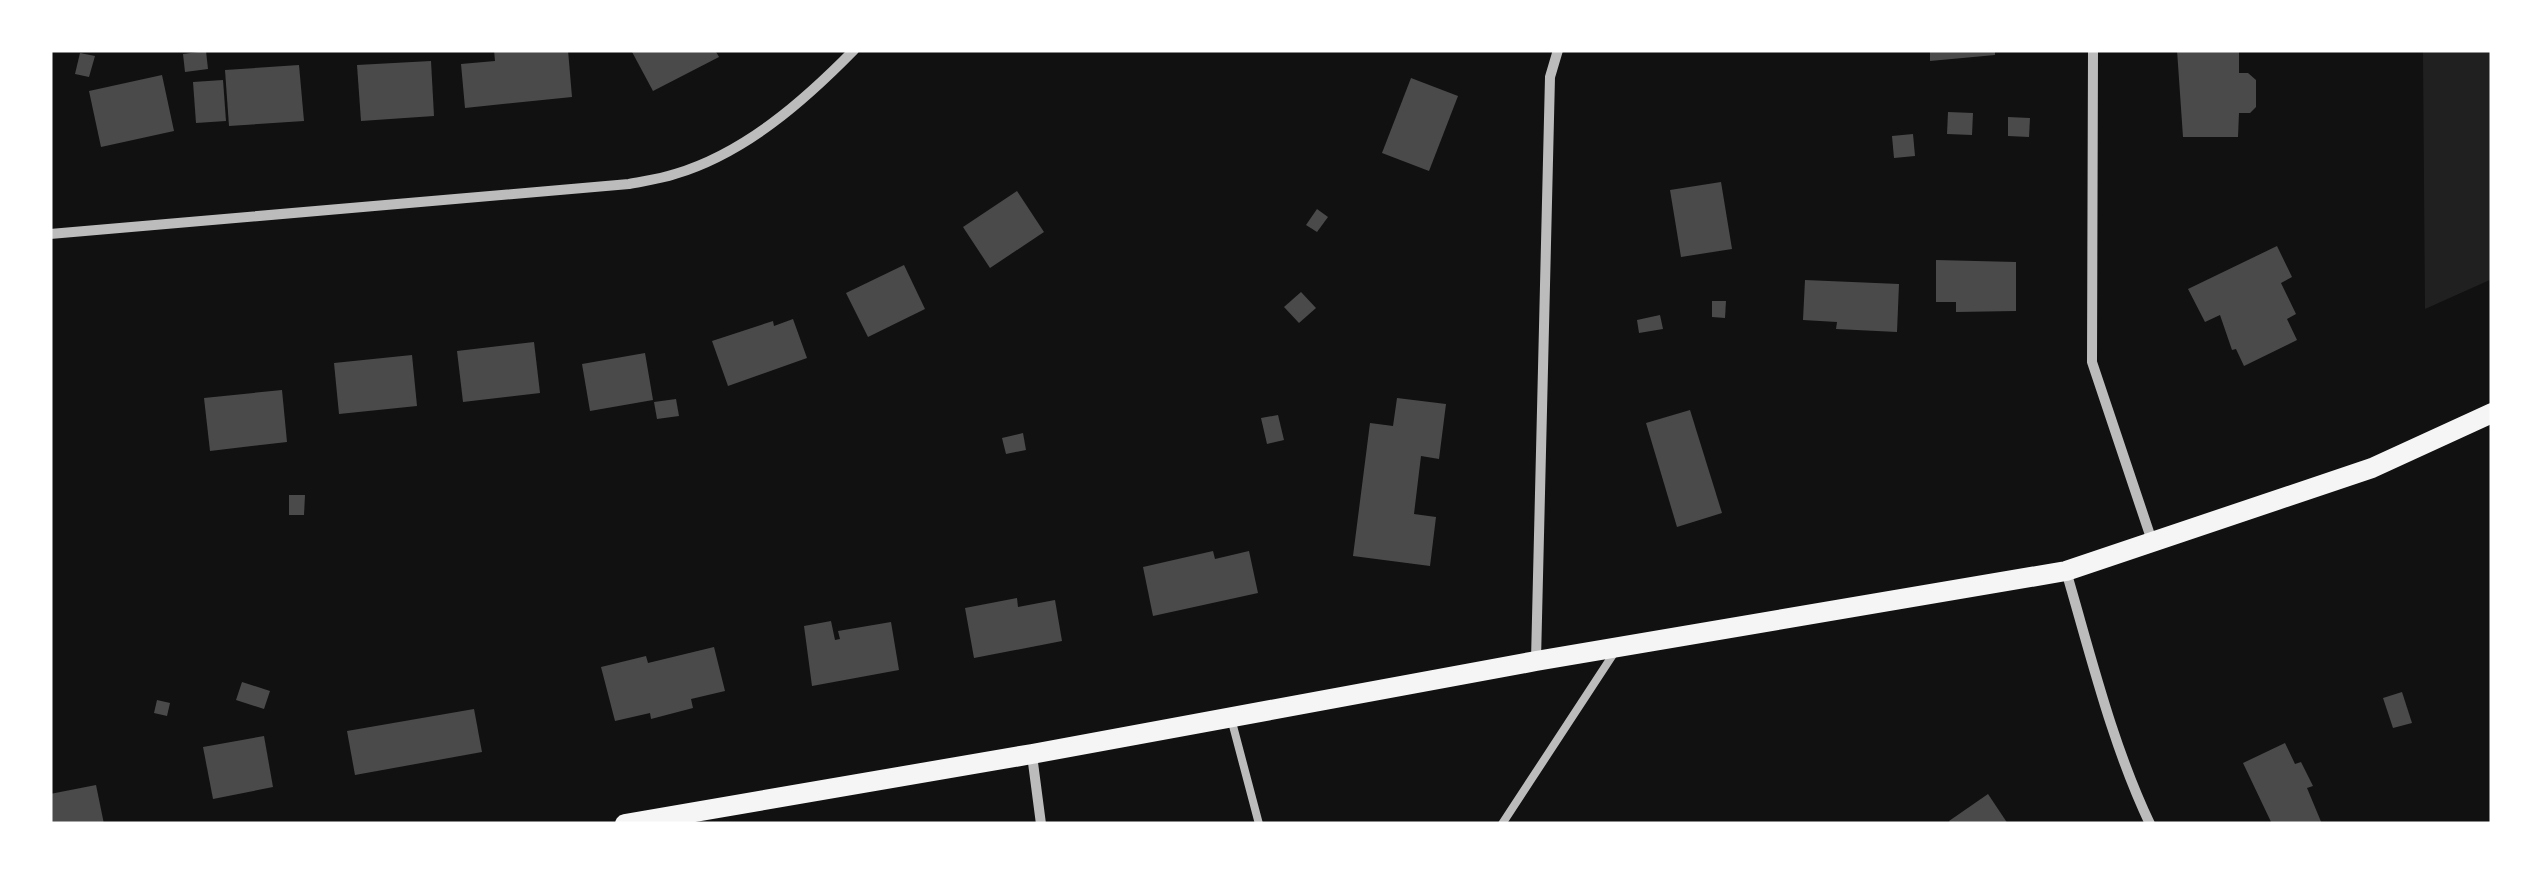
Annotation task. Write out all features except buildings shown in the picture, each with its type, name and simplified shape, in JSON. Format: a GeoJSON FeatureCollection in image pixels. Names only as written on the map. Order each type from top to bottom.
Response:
{"type":"FeatureCollection","features":[{"type":"Feature","properties":{"kind":"main road"},"geometry":{"type":"LineString","coordinates":[[624,824],[1619,646],[2066,571],[2372,468],[2492,413]]}},
{"type":"Feature","properties":{"kind":"street"},"geometry":{"type":"LineString","coordinates":[[50,234],[629,184],[675,174],[711,160],[772,123],[813,91],[854,50]]}},
{"type":"Feature","properties":{"kind":"street"},"geometry":{"type":"LineString","coordinates":[[1536,661],[1550,77],[1558,50]]}},
{"type":"Feature","properties":{"kind":"street"},"geometry":{"type":"LineString","coordinates":[[2093,50],[2092,362],[2152,542]]}},
{"type":"Feature","properties":{"kind":"street"},"geometry":{"type":"LineString","coordinates":[[2066,571],[2135,794],[2150,824]]}},
{"type":"Feature","properties":{"kind":"street"},"geometry":{"type":"LineString","coordinates":[[1032,754],[1040,824]]}},
{"type":"Feature","properties":{"kind":"lane"},"geometry":{"type":"LineString","coordinates":[[1502,824],[1619,646]]}},
{"type":"Feature","properties":{"kind":"lane"},"geometry":{"type":"LineString","coordinates":[[1231,717],[1258,824]]}},
{"type":"Feature","properties":{"kind":"shaded area"},"geometry":{"type":"Polygon","coordinates":[[[2423,50],[2492,50],[2492,279],[2425,309],[2423,50]]]}}]}
